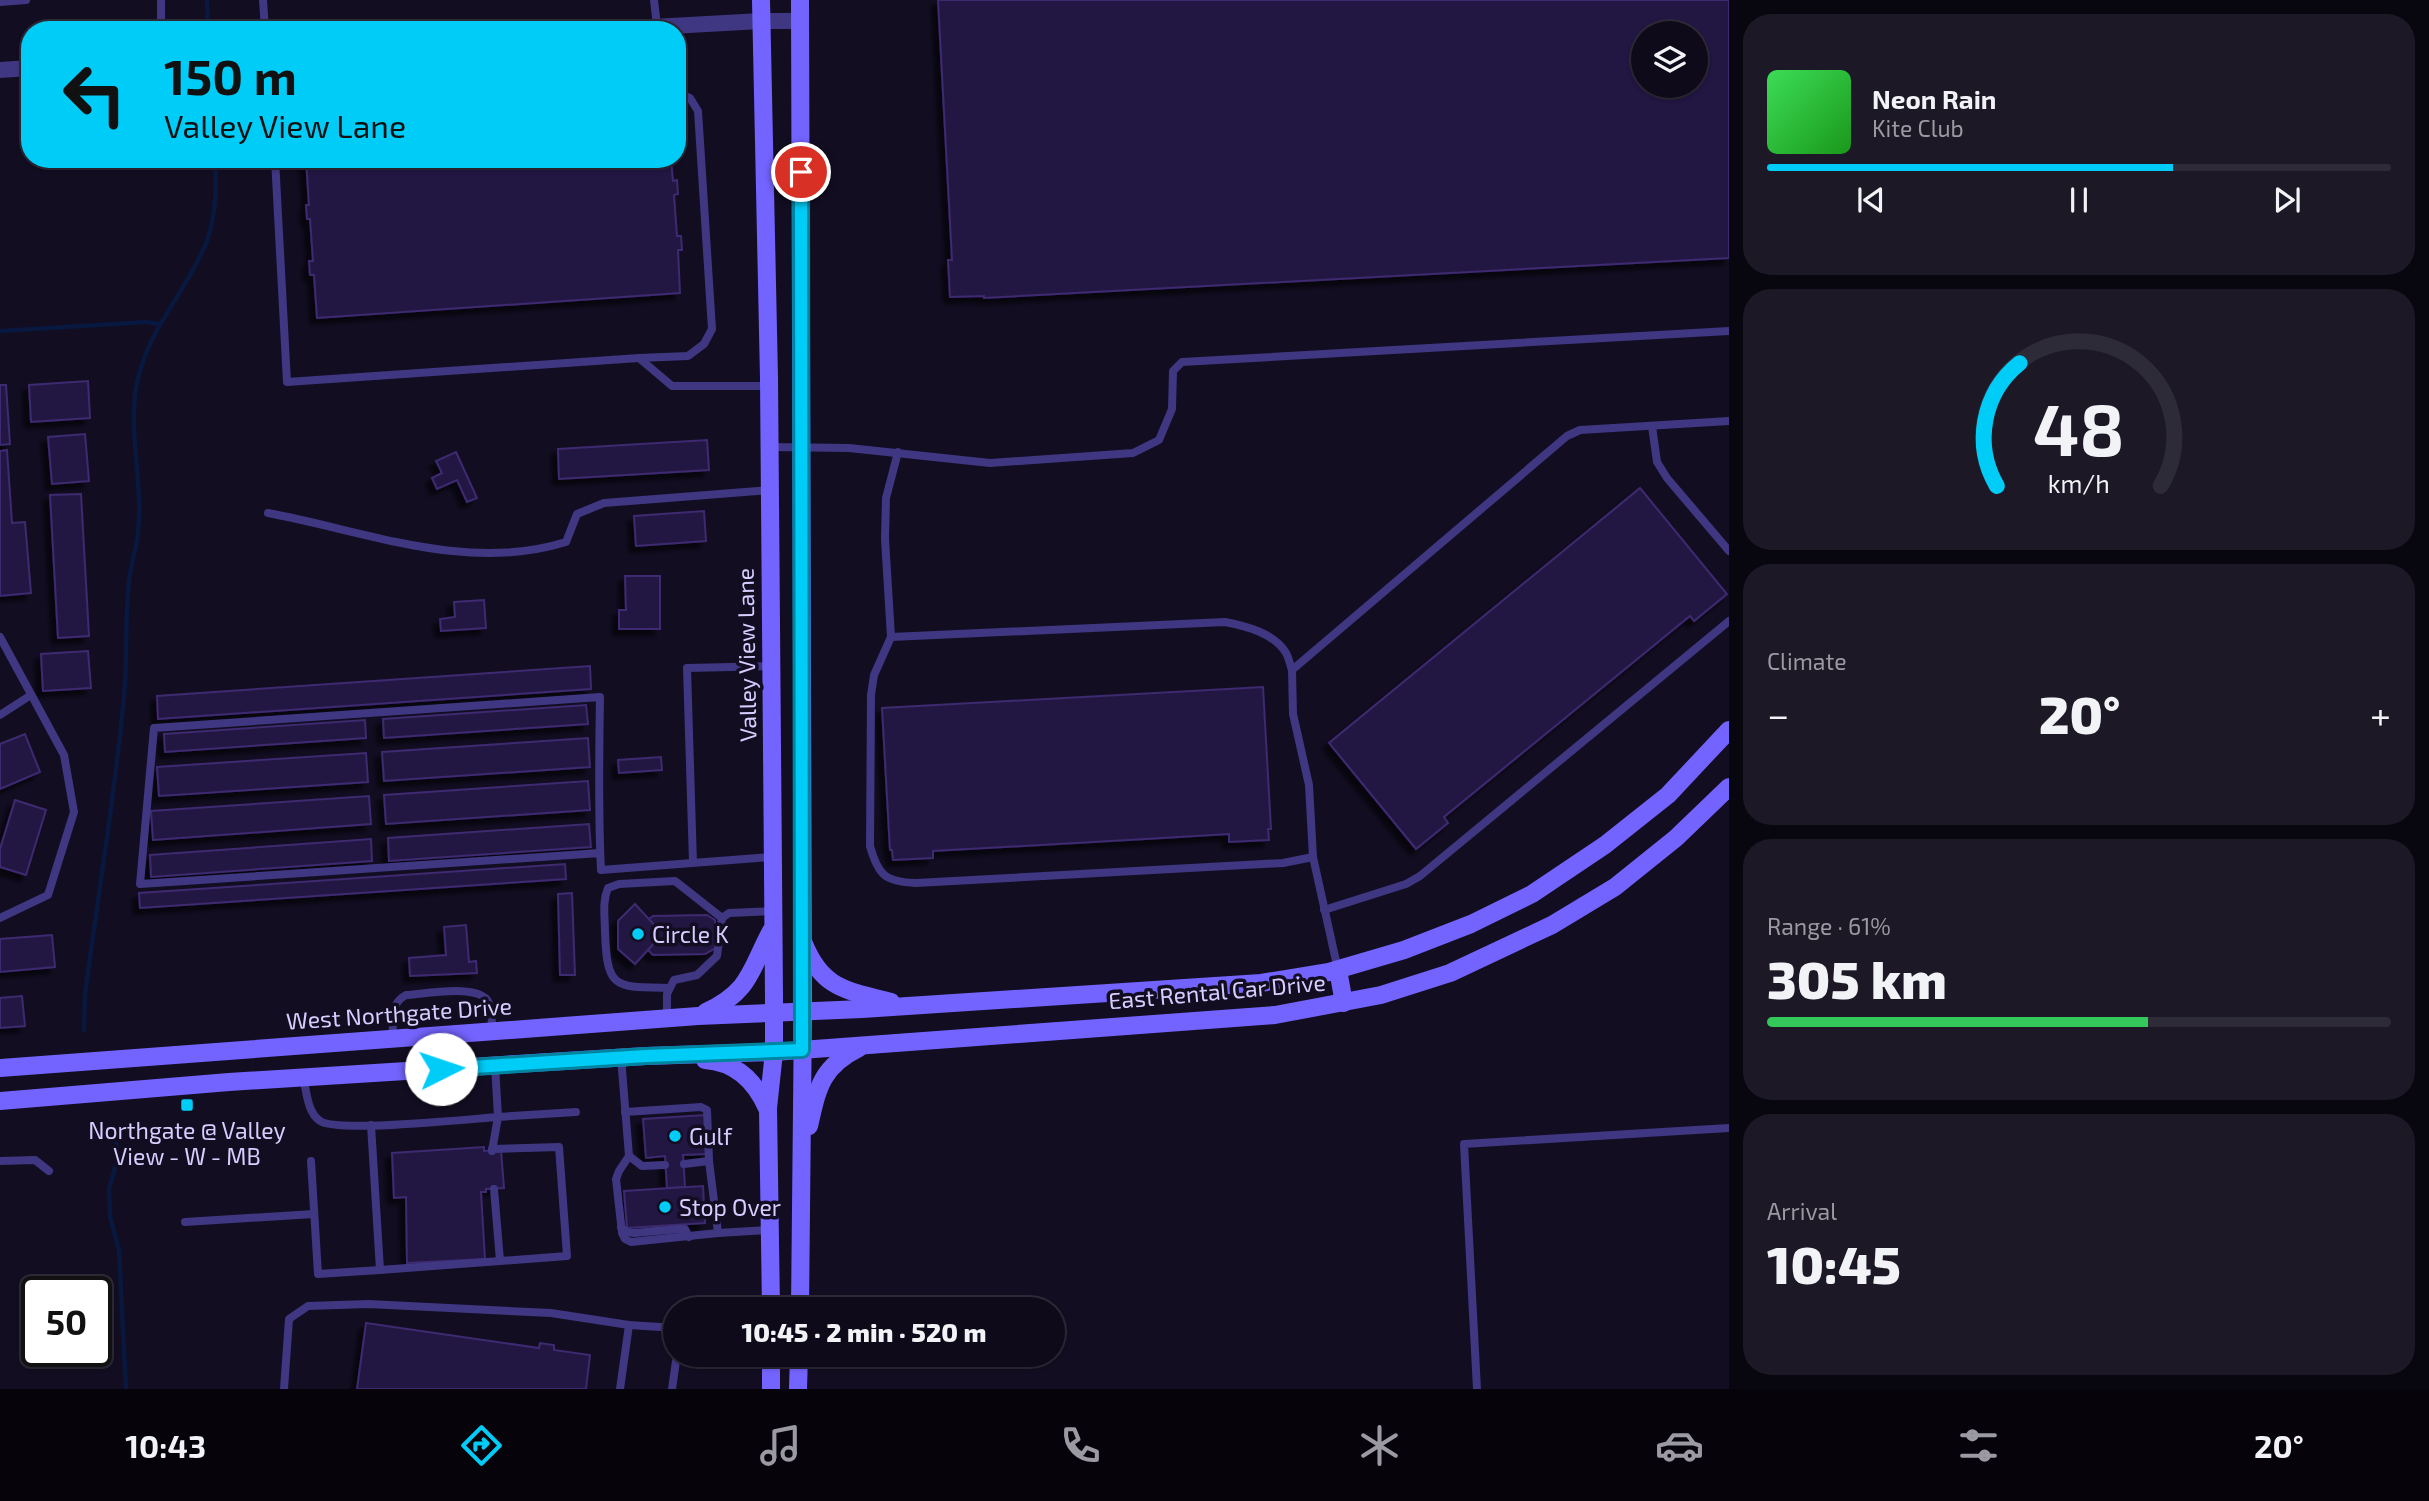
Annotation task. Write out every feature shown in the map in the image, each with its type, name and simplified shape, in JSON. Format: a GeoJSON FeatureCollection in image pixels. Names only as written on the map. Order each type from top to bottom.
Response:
{"type":"FeatureCollection","features":[{"type":"Feature","properties":{"kind":"main road","name":"Valley View Lane"},"geometry":{"type":"LineString","coordinates":[[761,0],[769,386],[774,1013],[774,1052],[768,1108],[771,1297]]}},
{"type":"Feature","properties":{"kind":"main road"},"geometry":{"type":"LineString","coordinates":[[800,0],[803,1010],[800,1297]]}},
{"type":"Feature","properties":{"kind":"main road","name":"East Rental Car Drive"},"geometry":{"type":"LineString","coordinates":[[803,1010],[1261,983],[1338,970],[1404,950],[1471,924],[1532,894],[1605,845],[1668,795],[1729,730]]}},
{"type":"Feature","properties":{"kind":"main road","name":"East Rental Car Drive"},"geometry":{"type":"LineString","coordinates":[[774,1052],[1275,1015],[1344,1003],[1450,973],[1552,925],[1615,887],[1676,838],[1729,787]]}},
{"type":"Feature","properties":{"kind":"main road"},"geometry":{"type":"LineString","coordinates":[[698,1016],[727,1002],[740,990],[753,972],[773,919]]}},
{"type":"Feature","properties":{"kind":"main road"},"geometry":{"type":"LineString","coordinates":[[802,940],[817,971],[835,986],[905,1006]]}},
{"type":"Feature","properties":{"kind":"main road"},"geometry":{"type":"LineString","coordinates":[[1338,970],[1344,1003]]}},
{"type":"Feature","properties":{"kind":"main road","name":"West Northgate Drive"},"geometry":{"type":"LineString","coordinates":[[0,1068],[302,1044],[803,1010]]}},
{"type":"Feature","properties":{"kind":"main road"},"geometry":{"type":"LineString","coordinates":[[302,1044],[303,1077]]}},
{"type":"Feature","properties":{"kind":"main road"},"geometry":{"type":"LineString","coordinates":[[802,1153],[814,1104],[831,1065],[868,1045]]}},
{"type":"Feature","properties":{"kind":"main road"},"geometry":{"type":"LineString","coordinates":[[0,1101],[303,1077],[621,1057],[774,1052]]}},
{"type":"Feature","properties":{"kind":"main road"},"geometry":{"type":"LineString","coordinates":[[646,1056],[716,1061],[735,1068],[759,1090],[768,1108]]}},
{"type":"Feature","properties":{"kind":"main road"},"geometry":{"type":"LineString","coordinates":[[771,1367],[771,1389]]}},
{"type":"Feature","properties":{"kind":"main road"},"geometry":{"type":"LineString","coordinates":[[798,1389],[799,1367]]}},
{"type":"Feature","properties":{"kind":"street"},"geometry":{"type":"LineString","coordinates":[[686,25],[800,21]]}},
{"type":"Feature","properties":{"kind":"street"},"geometry":{"type":"LineString","coordinates":[[0,70],[21,69]]}},
{"type":"Feature","properties":{"kind":"lane"},"geometry":{"type":"LineString","coordinates":[[0,2],[26,0]]}},
{"type":"Feature","properties":{"kind":"lane"},"geometry":{"type":"LineString","coordinates":[[161,0],[161,21]]}},
{"type":"Feature","properties":{"kind":"lane"},"geometry":{"type":"LineString","coordinates":[[263,0],[264,21]]}},
{"type":"Feature","properties":{"kind":"lane"},"geometry":{"type":"LineString","coordinates":[[654,0],[656,21]]}},
{"type":"Feature","properties":{"kind":"lane"},"geometry":{"type":"LineString","coordinates":[[275,168],[287,382],[688,356],[704,344],[712,329],[698,111],[690,98],[686,96]]}},
{"type":"Feature","properties":{"kind":"lane"},"geometry":{"type":"LineString","coordinates":[[768,447],[898,452],[990,463],[1133,453],[1159,440],[1172,410],[1174,371],[1182,362],[1729,331]]}},
{"type":"Feature","properties":{"kind":"lane"},"geometry":{"type":"LineString","coordinates":[[639,358],[672,386],[769,386]]}},
{"type":"Feature","properties":{"kind":"lane"},"geometry":{"type":"LineString","coordinates":[[1292,670],[1567,436],[1580,430],[1729,421]]}},
{"type":"Feature","properties":{"kind":"lane"},"geometry":{"type":"LineString","coordinates":[[1653,426],[1657,462],[1729,551]]}},
{"type":"Feature","properties":{"kind":"lane"},"geometry":{"type":"LineString","coordinates":[[898,452],[886,498],[885,539],[891,637],[874,675],[871,708],[870,846],[876,868],[888,878],[916,883],[1283,863],[1313,858]]}},
{"type":"Feature","properties":{"kind":"lane"},"geometry":{"type":"LineString","coordinates":[[268,513],[322,523],[404,545],[461,553],[540,550],[566,542],[577,514],[604,503],[769,489]]}},
{"type":"Feature","properties":{"kind":"lane"},"geometry":{"type":"LineString","coordinates":[[1324,910],[1406,884],[1420,876],[1729,621]]}},
{"type":"Feature","properties":{"kind":"lane"},"geometry":{"type":"LineString","coordinates":[[891,637],[1225,622],[1249,626],[1267,636],[1286,652],[1292,670],[1293,714],[1308,785],[1313,858],[1338,970]]}},
{"type":"Feature","properties":{"kind":"lane"},"geometry":{"type":"LineString","coordinates":[[0,637],[64,755],[74,812],[48,895],[0,918]]}},
{"type":"Feature","properties":{"kind":"lane"},"geometry":{"type":"LineString","coordinates":[[693,863],[687,668],[771,666]]}},
{"type":"Feature","properties":{"kind":"lane"},"geometry":{"type":"LineString","coordinates":[[0,715],[32,695]]}},
{"type":"Feature","properties":{"kind":"lane"},"geometry":{"type":"LineString","coordinates":[[600,853],[140,884],[154,728],[600,697],[598,823],[600,853],[601,870],[772,857]]}},
{"type":"Feature","properties":{"kind":"lane"},"geometry":{"type":"LineString","coordinates":[[668,988],[630,988],[619,983],[609,973],[606,962],[604,900],[608,888],[618,884],[675,881],[722,918]]}},
{"type":"Feature","properties":{"kind":"lane"},"geometry":{"type":"LineString","coordinates":[[667,1018],[668,988],[678,977],[702,972],[718,956],[722,918],[729,913],[773,919]]}},
{"type":"Feature","properties":{"kind":"lane"},"geometry":{"type":"LineString","coordinates":[[393,1038],[393,1008],[398,999],[406,995],[471,991],[484,995],[490,1004],[492,1031]]}},
{"type":"Feature","properties":{"kind":"lane"},"geometry":{"type":"LineString","coordinates":[[621,1057],[629,1156],[617,1179],[621,1227],[625,1239],[631,1242],[768,1230]]}},
{"type":"Feature","properties":{"kind":"lane"},"geometry":{"type":"LineString","coordinates":[[311,1161],[318,1274],[567,1256],[559,1147],[492,1150],[498,1117],[495,1065]]}},
{"type":"Feature","properties":{"kind":"lane"},"geometry":{"type":"LineString","coordinates":[[303,1077],[310,1110],[321,1122],[338,1127],[576,1112]]}},
{"type":"Feature","properties":{"kind":"lane"},"geometry":{"type":"LineString","coordinates":[[625,1112],[656,1114],[686,1112],[701,1107],[706,1110],[718,1233]]}},
{"type":"Feature","properties":{"kind":"lane"},"geometry":{"type":"LineString","coordinates":[[371,1125],[380,1270]]}},
{"type":"Feature","properties":{"kind":"lane"},"geometry":{"type":"LineString","coordinates":[[1477,1389],[1464,1144],[1729,1128]]}},
{"type":"Feature","properties":{"kind":"lane"},"geometry":{"type":"LineString","coordinates":[[629,1156],[642,1166],[661,1162]]}},
{"type":"Feature","properties":{"kind":"lane"},"geometry":{"type":"LineString","coordinates":[[0,1161],[35,1160],[49,1171]]}},
{"type":"Feature","properties":{"kind":"lane"},"geometry":{"type":"LineString","coordinates":[[688,1160],[709,1161]]}},
{"type":"Feature","properties":{"kind":"lane"},"geometry":{"type":"LineString","coordinates":[[495,1189],[500,1261]]}},
{"type":"Feature","properties":{"kind":"lane"},"geometry":{"type":"LineString","coordinates":[[185,1222],[314,1214]]}},
{"type":"Feature","properties":{"kind":"lane"},"geometry":{"type":"LineString","coordinates":[[284,1389],[289,1319],[308,1306],[368,1304],[551,1313],[629,1325],[663,1327]]}},
{"type":"Feature","properties":{"kind":"lane"},"geometry":{"type":"LineString","coordinates":[[620,1389],[629,1325]]}},
{"type":"Feature","properties":{"kind":"lane"},"geometry":{"type":"LineString","coordinates":[[672,1389],[675,1367]]}},
{"type":"Feature","properties":{"kind":"building"},"geometry":{"type":"Polygon","coordinates":[[[938,0],[1729,0],[1729,258],[984,298],[950,297],[948,260],[952,260],[938,0]]]}},
{"type":"Feature","properties":{"kind":"building"},"geometry":{"type":"Polygon","coordinates":[[[307,168],[672,168],[673,181],[677,180],[678,194],[674,195],[677,236],[681,236],[682,250],[678,250],[680,293],[317,318],[314,275],[310,275],[309,261],[313,261],[310,219],[307,219],[306,205],[309,205],[307,168]]]}},
{"type":"Feature","properties":{"kind":"building"},"geometry":{"type":"Polygon","coordinates":[[[88,381],[90,418],[31,422],[29,385],[88,381]]]}},
{"type":"Feature","properties":{"kind":"building"},"geometry":{"type":"Polygon","coordinates":[[[0,385],[6,385],[10,444],[0,445],[0,385]]]}},
{"type":"Feature","properties":{"kind":"building"},"geometry":{"type":"Polygon","coordinates":[[[85,434],[89,481],[52,484],[48,437],[85,434]]]}},
{"type":"Feature","properties":{"kind":"building"},"geometry":{"type":"Polygon","coordinates":[[[707,440],[709,470],[559,479],[558,449],[707,440]]]}},
{"type":"Feature","properties":{"kind":"building"},"geometry":{"type":"Polygon","coordinates":[[[7,450],[12,523],[25,522],[31,593],[0,596],[0,451],[7,450]]]}},
{"type":"Feature","properties":{"kind":"building"},"geometry":{"type":"Polygon","coordinates":[[[456,452],[477,498],[467,502],[457,480],[437,489],[432,478],[442,473],[436,461],[456,452]]]}},
{"type":"Feature","properties":{"kind":"building"},"geometry":{"type":"Polygon","coordinates":[[[1640,488],[1727,594],[1694,621],[1690,616],[1444,817],[1448,823],[1416,849],[1329,743],[1640,488]]]}},
{"type":"Feature","properties":{"kind":"building"},"geometry":{"type":"Polygon","coordinates":[[[81,494],[89,636],[58,638],[50,495],[81,494]]]}},
{"type":"Feature","properties":{"kind":"building"},"geometry":{"type":"Polygon","coordinates":[[[704,511],[706,541],[636,546],[634,516],[704,511]]]}},
{"type":"Feature","properties":{"kind":"building"},"geometry":{"type":"Polygon","coordinates":[[[625,576],[660,576],[660,629],[619,629],[619,610],[626,610],[625,576]]]}},
{"type":"Feature","properties":{"kind":"building"},"geometry":{"type":"Polygon","coordinates":[[[484,600],[486,628],[441,631],[440,619],[455,617],[454,602],[484,600]]]}},
{"type":"Feature","properties":{"kind":"building"},"geometry":{"type":"Polygon","coordinates":[[[88,651],[91,688],[43,691],[41,654],[88,651]]]}},
{"type":"Feature","properties":{"kind":"building"},"geometry":{"type":"Polygon","coordinates":[[[590,666],[591,689],[158,719],[157,696],[590,666]]]}},
{"type":"Feature","properties":{"kind":"building"},"geometry":{"type":"Polygon","coordinates":[[[1263,687],[1271,829],[1268,829],[1269,840],[1229,842],[1229,834],[933,851],[933,858],[893,860],[890,850],[882,708],[1263,687]]]}},
{"type":"Feature","properties":{"kind":"building"},"geometry":{"type":"Polygon","coordinates":[[[586,705],[588,724],[384,738],[383,719],[586,705]]]}},
{"type":"Feature","properties":{"kind":"building"},"geometry":{"type":"Polygon","coordinates":[[[365,720],[366,738],[165,752],[164,734],[365,720]]]}},
{"type":"Feature","properties":{"kind":"building"},"geometry":{"type":"Polygon","coordinates":[[[25,734],[40,772],[0,789],[0,744],[25,734]]]}},
{"type":"Feature","properties":{"kind":"building"},"geometry":{"type":"Polygon","coordinates":[[[588,738],[590,767],[384,781],[382,752],[588,738]]]}},
{"type":"Feature","properties":{"kind":"building"},"geometry":{"type":"Polygon","coordinates":[[[366,753],[368,782],[159,796],[157,767],[366,753]]]}},
{"type":"Feature","properties":{"kind":"building"},"geometry":{"type":"Polygon","coordinates":[[[661,757],[662,770],[619,773],[618,760],[661,757]]]}},
{"type":"Feature","properties":{"kind":"building"},"geometry":{"type":"Polygon","coordinates":[[[588,781],[590,810],[386,824],[384,795],[588,781]]]}},
{"type":"Feature","properties":{"kind":"building"},"geometry":{"type":"Polygon","coordinates":[[[369,796],[371,824],[153,840],[151,811],[369,796]]]}},
{"type":"Feature","properties":{"kind":"building"},"geometry":{"type":"Polygon","coordinates":[[[15,800],[46,810],[26,875],[0,867],[0,849],[15,800]]]}},
{"type":"Feature","properties":{"kind":"building"},"geometry":{"type":"Polygon","coordinates":[[[589,824],[591,847],[389,861],[388,838],[589,824]]]}},
{"type":"Feature","properties":{"kind":"building"},"geometry":{"type":"Polygon","coordinates":[[[371,839],[372,861],[151,877],[150,855],[371,839]]]}},
{"type":"Feature","properties":{"kind":"building"},"geometry":{"type":"Polygon","coordinates":[[[565,864],[566,879],[140,908],[139,893],[565,864]]]}},
{"type":"Feature","properties":{"kind":"building"},"geometry":{"type":"Polygon","coordinates":[[[572,893],[575,975],[560,975],[558,894],[572,893]]]}},
{"type":"Feature","properties":{"kind":"building","name":"Circle K"},"geometry":{"type":"Polygon","coordinates":[[[635,904],[657,928],[657,940],[635,964],[618,949],[618,921],[635,904]]]}},
{"type":"Feature","properties":{"kind":"building"},"geometry":{"type":"Polygon","coordinates":[[[707,915],[715,920],[716,948],[705,954],[653,955],[648,950],[657,940],[657,928],[649,919],[653,916],[707,915]]]}},
{"type":"Feature","properties":{"kind":"building"},"geometry":{"type":"Polygon","coordinates":[[[466,925],[469,962],[476,961],[477,973],[410,976],[409,958],[446,955],[444,927],[466,925]]]}},
{"type":"Feature","properties":{"kind":"building"},"geometry":{"type":"Polygon","coordinates":[[[52,935],[55,967],[0,972],[0,939],[52,935]]]}},
{"type":"Feature","properties":{"kind":"building"},"geometry":{"type":"Polygon","coordinates":[[[22,996],[25,1026],[0,1028],[0,998],[22,996]]]}},
{"type":"Feature","properties":{"kind":"building","name":"Gulf"},"geometry":{"type":"Polygon","coordinates":[[[705,1115],[707,1154],[683,1155],[685,1187],[667,1188],[665,1156],[646,1158],[643,1119],[705,1115]]]}},
{"type":"Feature","properties":{"kind":"building"},"geometry":{"type":"Polygon","coordinates":[[[484,1147],[484,1151],[501,1150],[504,1188],[481,1192],[485,1259],[407,1263],[406,1197],[394,1198],[392,1153],[484,1147]]]}},
{"type":"Feature","properties":{"kind":"building","name":"Stop Over"},"geometry":{"type":"Polygon","coordinates":[[[703,1186],[705,1223],[627,1228],[624,1191],[703,1186]]]}},
{"type":"Feature","properties":{"kind":"building"},"geometry":{"type":"Polygon","coordinates":[[[366,1323],[539,1348],[540,1343],[554,1345],[554,1350],[590,1355],[586,1389],[357,1389],[366,1323]]]}},
{"type":"Feature","properties":{"kind":"waterway"},"geometry":{"type":"LineString","coordinates":[[207,0],[208,21]]}},
{"type":"Feature","properties":{"kind":"waterway"},"geometry":{"type":"LineString","coordinates":[[84,1030],[85,995],[120,733],[125,681],[128,589],[138,532],[135,395],[139,374],[154,336],[195,267],[208,238],[215,204],[215,168]]}},
{"type":"Feature","properties":{"kind":"waterway"},"geometry":{"type":"LineString","coordinates":[[0,331],[146,322],[160,324]]}},
{"type":"Feature","properties":{"kind":"waterway"},"geometry":{"type":"LineString","coordinates":[[116,1136],[118,1158],[109,1189],[110,1216],[119,1251],[126,1389]]}},
{"type":"Feature","properties":{"kind":"place","name":"Circle K"},"geometry":{"type":"Point","coordinates":[638,934]}},
{"type":"Feature","properties":{"kind":"place","name":"Northgate @ Valley View - W - MB"},"geometry":{"type":"Point","coordinates":[187,1105]}},
{"type":"Feature","properties":{"kind":"place","name":"Gulf"},"geometry":{"type":"Point","coordinates":[675,1136]}},
{"type":"Feature","properties":{"kind":"place","name":"Stop Over"},"geometry":{"type":"Point","coordinates":[665,1207]}},
{"type":"Feature","properties":{"kind":"route"},"geometry":{"type":"LineString","coordinates":[[441,1069],[646,1056],[802,1050],[801,172]]}}]}
